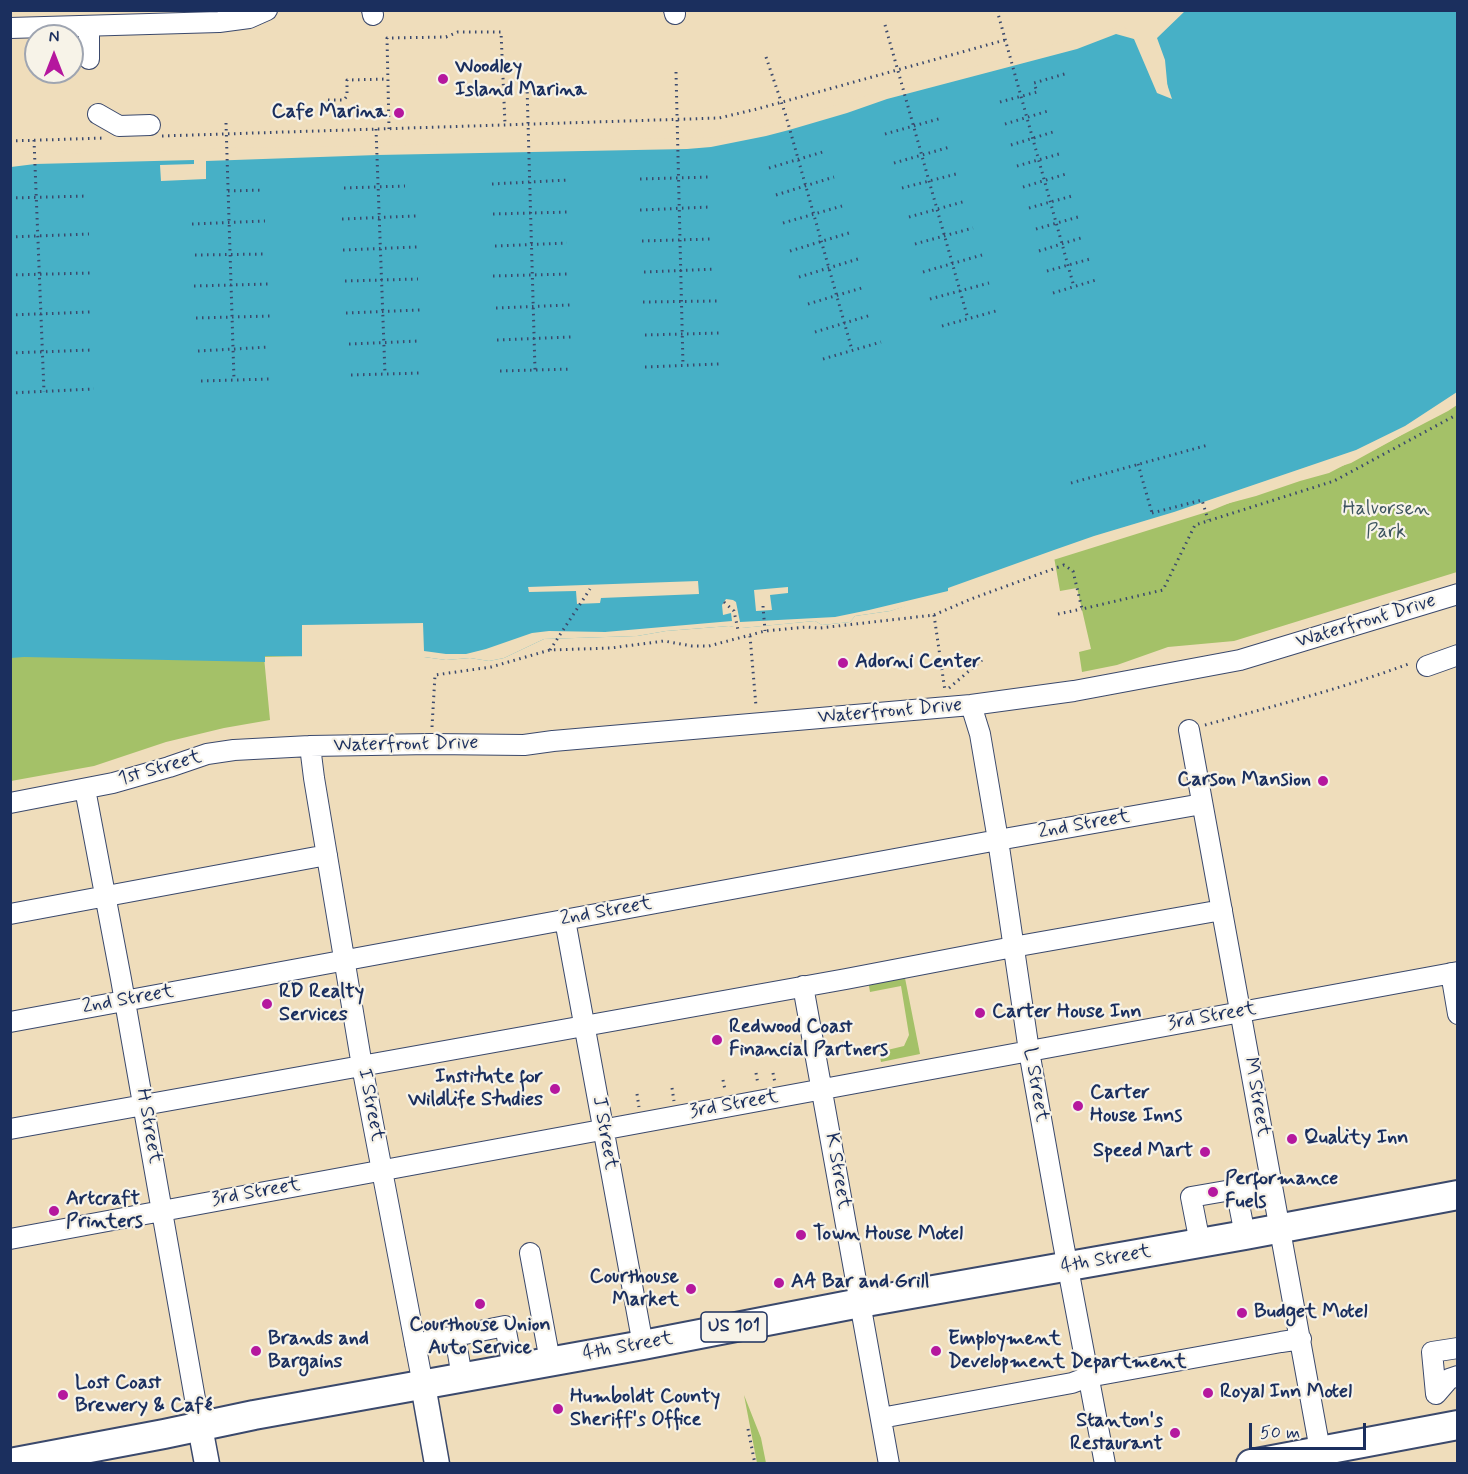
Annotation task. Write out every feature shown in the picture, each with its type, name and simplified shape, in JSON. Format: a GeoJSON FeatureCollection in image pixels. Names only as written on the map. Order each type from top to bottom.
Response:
{"type":"FeatureCollection","features":[{"type":"Feature","properties":{"kind":"highway","name":"4th Street"},"geometry":{"type":"LineString","coordinates":[[10,1463],[254,1415],[1458,1195]]}},
{"type":"Feature","properties":{"kind":"highway"},"geometry":{"type":"LineString","coordinates":[[1251,1464],[1322,1457],[1458,1425]]}},
{"type":"Feature","properties":{"kind":"main road","name":"I Street"},"geometry":{"type":"LineString","coordinates":[[423,1385],[436,1464]]}},
{"type":"Feature","properties":{"kind":"main road","name":"H Street"},"geometry":{"type":"LineString","coordinates":[[200,1427],[207,1464]]}},
{"type":"Feature","properties":{"kind":"street"},"geometry":{"type":"LineString","coordinates":[[10,28],[219,22],[249,18],[267,10]]}},
{"type":"Feature","properties":{"kind":"street"},"geometry":{"type":"LineString","coordinates":[[89,26],[89,59]]}},
{"type":"Feature","properties":{"kind":"street"},"geometry":{"type":"LineString","coordinates":[[98,114],[119,126],[152,131]]}},
{"type":"Feature","properties":{"kind":"street","name":"Waterfront Drive"},"geometry":{"type":"LineString","coordinates":[[310,746],[524,745],[971,705],[1074,691],[1240,660],[1458,594]]}},
{"type":"Feature","properties":{"kind":"street"},"geometry":{"type":"LineString","coordinates":[[1426,666],[1458,655]]}},
{"type":"Feature","properties":{"kind":"street","name":"L Street"},"geometry":{"type":"LineString","coordinates":[[971,705],[980,734],[1029,1051],[1105,1464]]}},
{"type":"Feature","properties":{"kind":"street","name":"M Street"},"geometry":{"type":"LineString","coordinates":[[1189,730],[1322,1457]]}},
{"type":"Feature","properties":{"kind":"street","name":"1st Street"},"geometry":{"type":"LineString","coordinates":[[10,803],[85,789],[169,767],[207,754],[234,750],[310,746]]}},
{"type":"Feature","properties":{"kind":"street","name":"I Street"},"geometry":{"type":"LineString","coordinates":[[310,746],[362,1065],[423,1385]]}},
{"type":"Feature","properties":{"kind":"street","name":"H Street"},"geometry":{"type":"LineString","coordinates":[[85,789],[144,1105],[200,1427]]}},
{"type":"Feature","properties":{"kind":"street","name":"2nd Street"},"geometry":{"type":"LineString","coordinates":[[10,1022],[1202,804]]}},
{"type":"Feature","properties":{"kind":"street"},"geometry":{"type":"LineString","coordinates":[[10,914],[327,855]]}},
{"type":"Feature","properties":{"kind":"street"},"geometry":{"type":"LineString","coordinates":[[10,1129],[1222,910]]}},
{"type":"Feature","properties":{"kind":"street","name":"J Street"},"geometry":{"type":"LineString","coordinates":[[566,920],[643,1345]]}},
{"type":"Feature","properties":{"kind":"street"},"geometry":{"type":"LineString","coordinates":[[1454,972],[1458,1014]]}},
{"type":"Feature","properties":{"kind":"street","name":"3rd Street"},"geometry":{"type":"LineString","coordinates":[[10,1239],[1454,972]]}},
{"type":"Feature","properties":{"kind":"street","name":"K Street"},"geometry":{"type":"LineString","coordinates":[[803,986],[889,1464]]}},
{"type":"Feature","properties":{"kind":"street"},"geometry":{"type":"LineString","coordinates":[[1200,1243],[1191,1197],[1272,1183]]}},
{"type":"Feature","properties":{"kind":"street"},"geometry":{"type":"LineString","coordinates":[[1236,1189],[1245,1235]]}},
{"type":"Feature","properties":{"kind":"street"},"geometry":{"type":"LineString","coordinates":[[530,1253],[550,1361]]}},
{"type":"Feature","properties":{"kind":"street"},"geometry":{"type":"LineString","coordinates":[[415,1344],[506,1326],[513,1368]]}},
{"type":"Feature","properties":{"kind":"street"},"geometry":{"type":"LineString","coordinates":[[455,1335],[462,1377]]}},
{"type":"Feature","properties":{"kind":"street"},"geometry":{"type":"LineString","coordinates":[[881,1418],[1072,1383],[1088,1377],[1300,1339]]}},
{"type":"Feature","properties":{"kind":"street"},"geometry":{"type":"LineString","coordinates":[[1458,1348],[1432,1352],[1436,1394],[1449,1379],[1458,1376]]}},
{"type":"Feature","properties":{"kind":"path"},"geometry":{"type":"LineString","coordinates":[[997,10],[1074,287]]}},
{"type":"Feature","properties":{"kind":"path"},"geometry":{"type":"LineString","coordinates":[[885,25],[968,319]]}},
{"type":"Feature","properties":{"kind":"path"},"geometry":{"type":"LineString","coordinates":[[389,129],[387,38],[447,37],[458,32],[501,32],[505,125]]}},
{"type":"Feature","properties":{"kind":"path"},"geometry":{"type":"LineString","coordinates":[[152,131],[227,135],[719,118],[1005,40]]}},
{"type":"Feature","properties":{"kind":"path"},"geometry":{"type":"LineString","coordinates":[[766,57],[782,102],[852,351]]}},
{"type":"Feature","properties":{"kind":"path"},"geometry":{"type":"LineString","coordinates":[[676,72],[683,366]]}},
{"type":"Feature","properties":{"kind":"path"},"geometry":{"type":"LineString","coordinates":[[1000,102],[1037,92],[1034,82],[1068,73]]}},
{"type":"Feature","properties":{"kind":"path"},"geometry":{"type":"LineString","coordinates":[[328,100],[344,100],[347,96],[347,80],[388,80]]}},
{"type":"Feature","properties":{"kind":"path"},"geometry":{"type":"LineString","coordinates":[[527,86],[536,370]]}},
{"type":"Feature","properties":{"kind":"path"},"geometry":{"type":"LineString","coordinates":[[1005,124],[1048,111]]}},
{"type":"Feature","properties":{"kind":"path"},"geometry":{"type":"LineString","coordinates":[[885,134],[942,118]]}},
{"type":"Feature","properties":{"kind":"path"},"geometry":{"type":"LineString","coordinates":[[226,123],[234,380]]}},
{"type":"Feature","properties":{"kind":"path"},"geometry":{"type":"LineString","coordinates":[[376,129],[385,374]]}},
{"type":"Feature","properties":{"kind":"path"},"geometry":{"type":"LineString","coordinates":[[1011,145],[1053,132]]}},
{"type":"Feature","properties":{"kind":"path"},"geometry":{"type":"LineString","coordinates":[[10,141],[105,138]]}},
{"type":"Feature","properties":{"kind":"path"},"geometry":{"type":"LineString","coordinates":[[34,140],[44,392]]}},
{"type":"Feature","properties":{"kind":"path"},"geometry":{"type":"LineString","coordinates":[[894,162],[950,147]]}},
{"type":"Feature","properties":{"kind":"path"},"geometry":{"type":"LineString","coordinates":[[769,168],[826,151]]}},
{"type":"Feature","properties":{"kind":"path"},"geometry":{"type":"LineString","coordinates":[[1017,166],[1059,154]]}},
{"type":"Feature","properties":{"kind":"path"},"geometry":{"type":"LineString","coordinates":[[902,189],[956,174]]}},
{"type":"Feature","properties":{"kind":"path"},"geometry":{"type":"LineString","coordinates":[[1023,188],[1066,174]]}},
{"type":"Feature","properties":{"kind":"path"},"geometry":{"type":"LineString","coordinates":[[640,179],[710,177]]}},
{"type":"Feature","properties":{"kind":"path"},"geometry":{"type":"LineString","coordinates":[[776,195],[834,177]]}},
{"type":"Feature","properties":{"kind":"path"},"geometry":{"type":"LineString","coordinates":[[492,184],[568,180]]}},
{"type":"Feature","properties":{"kind":"path"},"geometry":{"type":"LineString","coordinates":[[344,188],[405,186]]}},
{"type":"Feature","properties":{"kind":"path"},"geometry":{"type":"LineString","coordinates":[[228,190],[264,190]]}},
{"type":"Feature","properties":{"kind":"path"},"geometry":{"type":"LineString","coordinates":[[10,198],[88,196]]}},
{"type":"Feature","properties":{"kind":"path"},"geometry":{"type":"LineString","coordinates":[[1029,208],[1072,196]]}},
{"type":"Feature","properties":{"kind":"path"},"geometry":{"type":"LineString","coordinates":[[909,217],[966,201]]}},
{"type":"Feature","properties":{"kind":"path"},"geometry":{"type":"LineString","coordinates":[[783,223],[842,206]]}},
{"type":"Feature","properties":{"kind":"path"},"geometry":{"type":"LineString","coordinates":[[640,210],[710,207]]}},
{"type":"Feature","properties":{"kind":"path"},"geometry":{"type":"LineString","coordinates":[[493,214],[569,212]]}},
{"type":"Feature","properties":{"kind":"path"},"geometry":{"type":"LineString","coordinates":[[342,219],[417,216]]}},
{"type":"Feature","properties":{"kind":"path"},"geometry":{"type":"LineString","coordinates":[[1036,229],[1078,217]]}},
{"type":"Feature","properties":{"kind":"path"},"geometry":{"type":"LineString","coordinates":[[192,224],[265,221]]}},
{"type":"Feature","properties":{"kind":"path"},"geometry":{"type":"LineString","coordinates":[[915,244],[973,228]]}},
{"type":"Feature","properties":{"kind":"path"},"geometry":{"type":"LineString","coordinates":[[790,251],[849,233]]}},
{"type":"Feature","properties":{"kind":"path"},"geometry":{"type":"LineString","coordinates":[[10,237],[89,234]]}},
{"type":"Feature","properties":{"kind":"path"},"geometry":{"type":"LineString","coordinates":[[1039,251],[1084,237]]}},
{"type":"Feature","properties":{"kind":"path"},"geometry":{"type":"LineString","coordinates":[[642,241],[711,239]]}},
{"type":"Feature","properties":{"kind":"path"},"geometry":{"type":"LineString","coordinates":[[495,246],[567,243]]}},
{"type":"Feature","properties":{"kind":"path"},"geometry":{"type":"LineString","coordinates":[[343,250],[418,247]]}},
{"type":"Feature","properties":{"kind":"path"},"geometry":{"type":"LineString","coordinates":[[195,255],[266,254]]}},
{"type":"Feature","properties":{"kind":"path"},"geometry":{"type":"LineString","coordinates":[[922,272],[981,255]]}},
{"type":"Feature","properties":{"kind":"path"},"geometry":{"type":"LineString","coordinates":[[799,277],[858,259]]}},
{"type":"Feature","properties":{"kind":"path"},"geometry":{"type":"LineString","coordinates":[[1047,271],[1090,259]]}},
{"type":"Feature","properties":{"kind":"path"},"geometry":{"type":"LineString","coordinates":[[644,272],[715,269]]}},
{"type":"Feature","properties":{"kind":"path"},"geometry":{"type":"LineString","coordinates":[[10,275],[90,273]]}},
{"type":"Feature","properties":{"kind":"path"},"geometry":{"type":"LineString","coordinates":[[493,276],[569,274]]}},
{"type":"Feature","properties":{"kind":"path"},"geometry":{"type":"LineString","coordinates":[[345,281],[418,279]]}},
{"type":"Feature","properties":{"kind":"path"},"geometry":{"type":"LineString","coordinates":[[1053,293],[1096,280]]}},
{"type":"Feature","properties":{"kind":"path"},"geometry":{"type":"LineString","coordinates":[[930,299],[989,283]]}},
{"type":"Feature","properties":{"kind":"path"},"geometry":{"type":"LineString","coordinates":[[194,286],[268,284]]}},
{"type":"Feature","properties":{"kind":"path"},"geometry":{"type":"LineString","coordinates":[[808,304],[865,287]]}},
{"type":"Feature","properties":{"kind":"path"},"geometry":{"type":"LineString","coordinates":[[643,302],[718,301]]}},
{"type":"Feature","properties":{"kind":"path"},"geometry":{"type":"LineString","coordinates":[[496,308],[571,305]]}},
{"type":"Feature","properties":{"kind":"path"},"geometry":{"type":"LineString","coordinates":[[346,313],[420,310]]}},
{"type":"Feature","properties":{"kind":"path"},"geometry":{"type":"LineString","coordinates":[[942,326],[996,311]]}},
{"type":"Feature","properties":{"kind":"path"},"geometry":{"type":"LineString","coordinates":[[10,315],[91,312]]}},
{"type":"Feature","properties":{"kind":"path"},"geometry":{"type":"LineString","coordinates":[[815,332],[871,315]]}},
{"type":"Feature","properties":{"kind":"path"},"geometry":{"type":"LineString","coordinates":[[196,318],[270,316]]}},
{"type":"Feature","properties":{"kind":"path"},"geometry":{"type":"LineString","coordinates":[[645,335],[720,333]]}},
{"type":"Feature","properties":{"kind":"path"},"geometry":{"type":"LineString","coordinates":[[497,340],[571,337]]}},
{"type":"Feature","properties":{"kind":"path"},"geometry":{"type":"LineString","coordinates":[[349,344],[419,341]]}},
{"type":"Feature","properties":{"kind":"path"},"geometry":{"type":"LineString","coordinates":[[823,359],[881,342]]}},
{"type":"Feature","properties":{"kind":"path"},"geometry":{"type":"LineString","coordinates":[[198,351],[269,347]]}},
{"type":"Feature","properties":{"kind":"path"},"geometry":{"type":"LineString","coordinates":[[10,353],[92,350]]}},
{"type":"Feature","properties":{"kind":"path"},"geometry":{"type":"LineString","coordinates":[[645,367],[719,364]]}},
{"type":"Feature","properties":{"kind":"path"},"geometry":{"type":"LineString","coordinates":[[500,371],[572,369]]}},
{"type":"Feature","properties":{"kind":"path"},"geometry":{"type":"LineString","coordinates":[[351,375],[421,373]]}},
{"type":"Feature","properties":{"kind":"path"},"geometry":{"type":"LineString","coordinates":[[201,381],[270,379]]}},
{"type":"Feature","properties":{"kind":"path"},"geometry":{"type":"LineString","coordinates":[[10,393],[94,389]]}},
{"type":"Feature","properties":{"kind":"path"},"geometry":{"type":"LineString","coordinates":[[1058,614],[1163,590],[1195,525],[1334,481],[1458,414]]}},
{"type":"Feature","properties":{"kind":"path"},"geometry":{"type":"LineString","coordinates":[[1071,483],[1208,445]]}},
{"type":"Feature","properties":{"kind":"path"},"geometry":{"type":"LineString","coordinates":[[1138,464],[1152,513]]}},
{"type":"Feature","properties":{"kind":"path"},"geometry":{"type":"LineString","coordinates":[[1152,513],[1202,500],[1208,520]]}},
{"type":"Feature","properties":{"kind":"path"},"geometry":{"type":"LineString","coordinates":[[1152,513],[1160,511]]}},
{"type":"Feature","properties":{"kind":"path"},"geometry":{"type":"LineString","coordinates":[[430,744],[435,675],[491,667],[550,650],[611,648],[664,641],[692,646],[709,646],[765,631],[820,628],[934,615],[1064,565],[1073,571],[1082,609]]}},
{"type":"Feature","properties":{"kind":"path"},"geometry":{"type":"LineString","coordinates":[[550,650],[591,589]]}},
{"type":"Feature","properties":{"kind":"path"},"geometry":{"type":"LineString","coordinates":[[724,602],[734,611],[738,630]]}},
{"type":"Feature","properties":{"kind":"path"},"geometry":{"type":"LineString","coordinates":[[763,606],[765,631]]}},
{"type":"Feature","properties":{"kind":"path"},"geometry":{"type":"LineString","coordinates":[[934,615],[946,692],[982,660]]}},
{"type":"Feature","properties":{"kind":"path"},"geometry":{"type":"LineString","coordinates":[[750,636],[757,714]]}},
{"type":"Feature","properties":{"kind":"path"},"geometry":{"type":"LineString","coordinates":[[1189,730],[1327,691],[1416,661],[1426,666]]}},
{"type":"Feature","properties":{"kind":"path"},"geometry":{"type":"LineString","coordinates":[[773,1072],[775,1083]]}},
{"type":"Feature","properties":{"kind":"path"},"geometry":{"type":"LineString","coordinates":[[756,1073],[758,1086]]}},
{"type":"Feature","properties":{"kind":"path"},"geometry":{"type":"LineString","coordinates":[[723,1080],[725,1092]]}},
{"type":"Feature","properties":{"kind":"path"},"geometry":{"type":"LineString","coordinates":[[672,1088],[675,1101]]}},
{"type":"Feature","properties":{"kind":"path"},"geometry":{"type":"LineString","coordinates":[[637,1094],[639,1108]]}},
{"type":"Feature","properties":{"kind":"path"},"geometry":{"type":"LineString","coordinates":[[748,1429],[755,1464]]}},
{"type":"Feature","properties":{"kind":"green space","name":"Halvorsen Park"},"geometry":{"type":"Polygon","coordinates":[[[1457,405],[1457,572],[1234,641],[1168,647],[1117,665],[1082,672],[1079,652],[1091,649],[1077,588],[1060,591],[1054,557],[1329,473],[1457,405]]]}},
{"type":"Feature","properties":{"kind":"green space"},"geometry":{"type":"Polygon","coordinates":[[[10,609],[301,656],[264,657],[270,720],[166,742],[94,766],[11,781],[10,609]]]}},
{"type":"Feature","properties":{"kind":"green space"},"geometry":{"type":"Polygon","coordinates":[[[904,973],[920,1054],[881,1062],[879,1052],[904,1046],[909,1035],[901,986],[870,992],[868,980],[904,973]]]}},
{"type":"Feature","properties":{"kind":"green space"},"geometry":{"type":"Polygon","coordinates":[[[744,1395],[761,1438],[766,1463],[757,1463],[744,1395]]]}},
{"type":"Feature","properties":{"kind":"water"},"geometry":{"type":"Polygon","coordinates":[[[1185,11],[1457,11],[1457,397],[1361,456],[890,611],[855,616],[850,622],[822,625],[815,621],[741,628],[729,626],[666,631],[637,636],[544,639],[504,658],[489,661],[470,658],[446,660],[424,657],[265,656],[265,662],[11,658],[10,158],[724,140],[1123,29],[1142,46],[1157,91],[1168,92],[1165,60],[1157,38],[1185,11]]]}},
{"type":"Feature","properties":{"kind":"pier"},"geometry":{"type":"Polygon","coordinates":[[[1123,26],[1145,44],[1159,88],[1165,89],[1163,72],[1172,99],[1157,93],[1134,39],[1116,34],[1077,49],[887,99],[789,130],[711,147],[206,161],[206,179],[161,181],[160,165],[194,164],[194,160],[35,164],[11,167],[10,155],[723,137],[787,121],[877,92],[903,88],[1123,26]]]}},
{"type":"Feature","properties":{"kind":"pier"},"geometry":{"type":"Polygon","coordinates":[[[1457,392],[1458,401],[1351,463],[1210,511],[1050,561],[951,596],[949,594],[890,611],[855,616],[850,622],[822,625],[815,621],[742,628],[742,631],[729,626],[666,631],[637,636],[544,639],[504,658],[489,661],[470,658],[446,660],[424,657],[424,660],[302,659],[302,625],[423,623],[424,651],[466,654],[532,633],[605,632],[732,621],[731,613],[723,615],[722,605],[726,599],[736,602],[740,622],[835,617],[869,610],[948,591],[948,588],[1094,536],[1174,512],[1356,450],[1405,426],[1457,392]]]}},
{"type":"Feature","properties":{"kind":"pier"},"geometry":{"type":"Polygon","coordinates":[[[698,581],[699,594],[601,598],[600,603],[577,604],[576,591],[529,592],[528,587],[698,581]]]}},
{"type":"Feature","properties":{"kind":"pier"},"geometry":{"type":"Polygon","coordinates":[[[788,587],[788,593],[770,595],[772,610],[756,611],[754,590],[788,587]]]}},
{"type":"Feature","properties":{"kind":"place","name":"Woodley Island Marina"},"geometry":{"type":"Point","coordinates":[443,79]}},
{"type":"Feature","properties":{"kind":"place","name":"Cafe Marina"},"geometry":{"type":"Point","coordinates":[399,113]}},
{"type":"Feature","properties":{"kind":"place","name":"Adorni Center"},"geometry":{"type":"Point","coordinates":[843,663]}},
{"type":"Feature","properties":{"kind":"place","name":"Carson Mansion"},"geometry":{"type":"Point","coordinates":[1323,781]}},
{"type":"Feature","properties":{"kind":"place","name":"RD Realty Services"},"geometry":{"type":"Point","coordinates":[267,1004]}},
{"type":"Feature","properties":{"kind":"place","name":"Carter House Inn"},"geometry":{"type":"Point","coordinates":[980,1013]}},
{"type":"Feature","properties":{"kind":"place","name":"Redwood Coast Financial Partners"},"geometry":{"type":"Point","coordinates":[717,1040]}},
{"type":"Feature","properties":{"kind":"place","name":"Institute for Wildlife Studies"},"geometry":{"type":"Point","coordinates":[555,1089]}},
{"type":"Feature","properties":{"kind":"place","name":"Carter House Inns"},"geometry":{"type":"Point","coordinates":[1078,1106]}},
{"type":"Feature","properties":{"kind":"place","name":"Quality Inn"},"geometry":{"type":"Point","coordinates":[1292,1139]}},
{"type":"Feature","properties":{"kind":"place","name":"Speed Mart"},"geometry":{"type":"Point","coordinates":[1205,1152]}},
{"type":"Feature","properties":{"kind":"place","name":"Performance Fuels"},"geometry":{"type":"Point","coordinates":[1213,1192]}},
{"type":"Feature","properties":{"kind":"place","name":"Artcraft Printers"},"geometry":{"type":"Point","coordinates":[54,1211]}},
{"type":"Feature","properties":{"kind":"place","name":"Town House Motel"},"geometry":{"type":"Point","coordinates":[801,1235]}},
{"type":"Feature","properties":{"kind":"place","name":"AA Bar and Grill"},"geometry":{"type":"Point","coordinates":[779,1283]}},
{"type":"Feature","properties":{"kind":"place","name":"Courthouse Market"},"geometry":{"type":"Point","coordinates":[691,1289]}},
{"type":"Feature","properties":{"kind":"place","name":"Courthouse Union Auto Service"},"geometry":{"type":"Point","coordinates":[480,1304]}},
{"type":"Feature","properties":{"kind":"place","name":"Budget Motel"},"geometry":{"type":"Point","coordinates":[1242,1313]}},
{"type":"Feature","properties":{"kind":"place","name":"Brands and Bargains"},"geometry":{"type":"Point","coordinates":[256,1351]}},
{"type":"Feature","properties":{"kind":"place","name":"Employment Development Department"},"geometry":{"type":"Point","coordinates":[936,1351]}},
{"type":"Feature","properties":{"kind":"place","name":"Royal Inn Motel"},"geometry":{"type":"Point","coordinates":[1208,1393]}},
{"type":"Feature","properties":{"kind":"place","name":"Lost Coast Brewery & Café"},"geometry":{"type":"Point","coordinates":[63,1395]}},
{"type":"Feature","properties":{"kind":"place","name":"Humboldt County Sheriff's Office"},"geometry":{"type":"Point","coordinates":[558,1409]}},
{"type":"Feature","properties":{"kind":"place","name":"Stanton's Restaurant"},"geometry":{"type":"Point","coordinates":[1175,1433]}}]}
